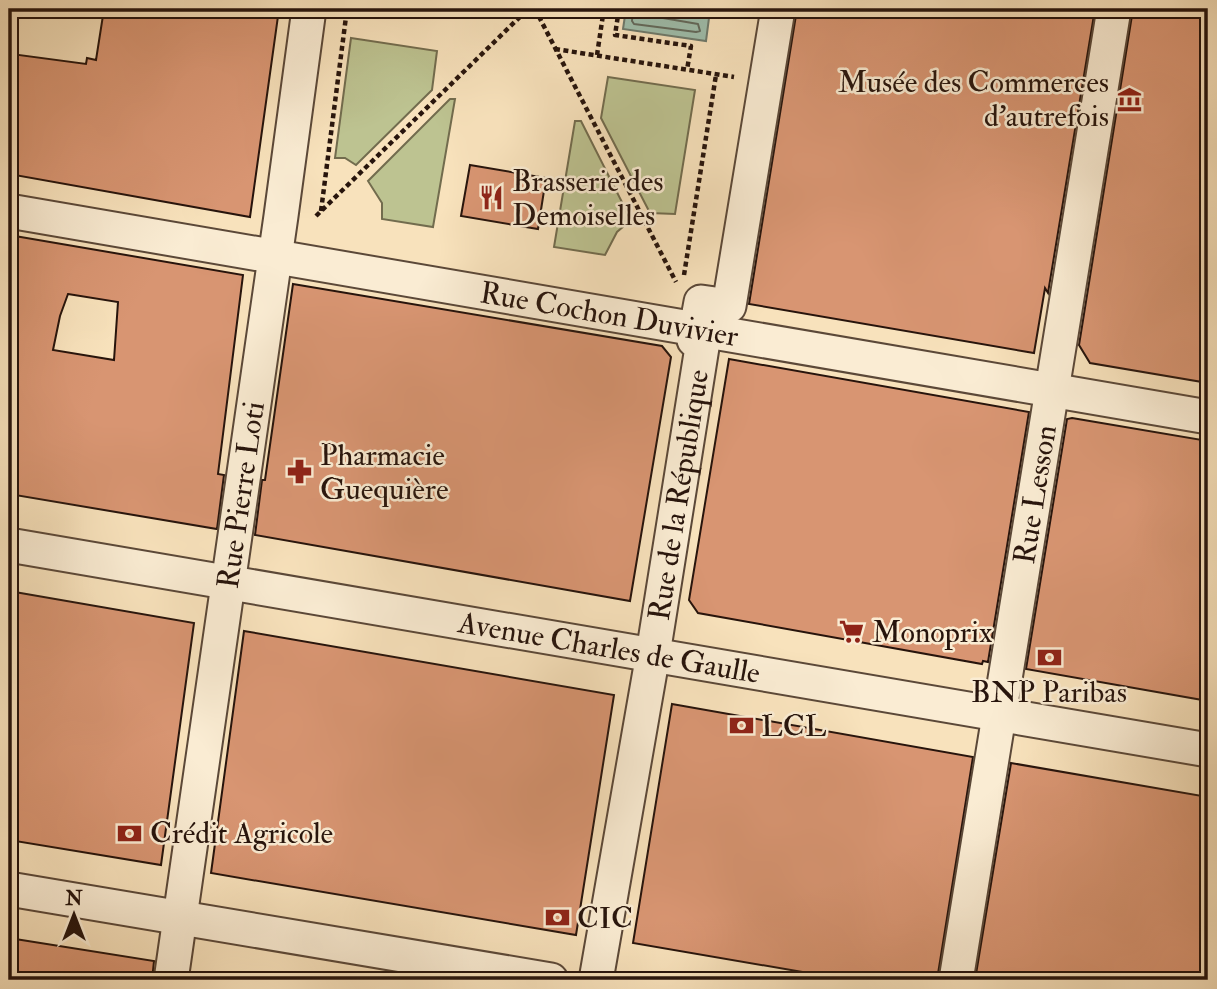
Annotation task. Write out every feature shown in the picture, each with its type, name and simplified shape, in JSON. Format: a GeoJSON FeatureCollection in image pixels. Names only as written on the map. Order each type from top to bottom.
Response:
{"type":"FeatureCollection","features":[{"type":"Feature","properties":{"kind":"street","name":"Rue Pierre Loti"},"geometry":{"type":"LineString","coordinates":[[171,980],[309,9]]}},
{"type":"Feature","properties":{"kind":"street"},"geometry":{"type":"LineString","coordinates":[[693,308],[729,306],[778,9]]}},
{"type":"Feature","properties":{"kind":"street","name":"Rue Lesson"},"geometry":{"type":"LineString","coordinates":[[956,980],[1114,9]]}},
{"type":"Feature","properties":{"kind":"street","name":"Rue Cochon Duvivier"},"geometry":{"type":"LineString","coordinates":[[9,211],[275,256],[693,308],[1052,390],[1208,417]]}},
{"type":"Feature","properties":{"kind":"street","name":"Rue de la République"},"geometry":{"type":"LineString","coordinates":[[596,980],[653,654],[703,341],[694,340],[693,308]]}},
{"type":"Feature","properties":{"kind":"street","name":"Avenue Charles de Gaulle"},"geometry":{"type":"LineString","coordinates":[[9,545],[1208,750]]}},
{"type":"Feature","properties":{"kind":"street"},"geometry":{"type":"LineString","coordinates":[[9,890],[551,980]]}},
{"type":"Feature","properties":{"kind":"path"},"geometry":{"type":"LineString","coordinates":[[321,212],[347,9]]}},
{"type":"Feature","properties":{"kind":"path"},"geometry":{"type":"LineString","coordinates":[[281,216],[309,223],[528,9]]}},
{"type":"Feature","properties":{"kind":"path"},"geometry":{"type":"LineString","coordinates":[[535,9],[693,308]]}},
{"type":"Feature","properties":{"kind":"path"},"geometry":{"type":"LineString","coordinates":[[563,9],[603,12],[618,17]]}},
{"type":"Feature","properties":{"kind":"path"},"geometry":{"type":"LineString","coordinates":[[619,9],[615,34],[691,46],[687,70]]}},
{"type":"Feature","properties":{"kind":"path"},"geometry":{"type":"LineString","coordinates":[[597,55],[603,12]]}},
{"type":"Feature","properties":{"kind":"path"},"geometry":{"type":"LineString","coordinates":[[555,49],[766,82]]}},
{"type":"Feature","properties":{"kind":"path"},"geometry":{"type":"LineString","coordinates":[[693,308],[716,75]]}},
{"type":"Feature","properties":{"kind":"green space"},"geometry":{"type":"Polygon","coordinates":[[[351,38],[437,51],[432,90],[356,165],[345,158],[335,158],[351,38]]]}},
{"type":"Feature","properties":{"kind":"green space"},"geometry":{"type":"Polygon","coordinates":[[[608,77],[695,90],[675,214],[650,213],[601,118],[608,77]]]}},
{"type":"Feature","properties":{"kind":"green space"},"geometry":{"type":"Polygon","coordinates":[[[450,99],[455,99],[433,227],[382,219],[382,203],[368,181],[450,99]]]}},
{"type":"Feature","properties":{"kind":"green space"},"geometry":{"type":"Polygon","coordinates":[[[575,121],[581,121],[631,220],[617,232],[605,255],[554,247],[575,121]]]}},
{"type":"Feature","properties":{"kind":"water"},"geometry":{"type":"Polygon","coordinates":[[[626,9],[709,18],[706,41],[623,29],[626,9]]]}},
{"type":"Feature","properties":{"kind":"building"},"geometry":{"type":"Polygon","coordinates":[[[104,9],[279,9],[250,217],[9,174],[9,74],[12,54],[86,64],[87,58],[96,60],[104,9]]]}},
{"type":"Feature","properties":{"kind":"building"},"geometry":{"type":"Polygon","coordinates":[[[797,9],[1095,9],[1048,293],[1045,288],[1034,353],[749,304],[797,9]]]}},
{"type":"Feature","properties":{"kind":"building"},"geometry":{"type":"Polygon","coordinates":[[[1133,9],[1208,9],[1208,34],[1202,71],[1208,72],[1208,383],[1090,363],[1079,345],[1133,9]]]}},
{"type":"Feature","properties":{"kind":"building","name":"Brasserie des Demoiselles"},"geometry":{"type":"Polygon","coordinates":[[[470,165],[546,178],[538,229],[461,216],[470,165]]]}},
{"type":"Feature","properties":{"kind":"building"},"geometry":{"type":"Polygon","coordinates":[[[9,235],[243,275],[218,474],[224,475],[217,529],[9,494],[9,235]],[[68,294],[53,350],[114,360],[118,302],[68,294]]]}},
{"type":"Feature","properties":{"kind":"building"},"geometry":{"type":"Polygon","coordinates":[[[293,284],[662,346],[671,357],[630,601],[255,535],[293,284]]]}},
{"type":"Feature","properties":{"kind":"building"},"geometry":{"type":"Polygon","coordinates":[[[729,359],[1029,412],[988,662],[983,661],[982,664],[698,613],[689,600],[729,359]]]}},
{"type":"Feature","properties":{"kind":"building"},"geometry":{"type":"Polygon","coordinates":[[[1067,419],[1208,441],[1208,701],[1026,669],[1067,419]]]}},
{"type":"Feature","properties":{"kind":"building"},"geometry":{"type":"Polygon","coordinates":[[[9,591],[194,623],[161,865],[9,840],[9,591]]]}},
{"type":"Feature","properties":{"kind":"building"},"geometry":{"type":"Polygon","coordinates":[[[244,631],[614,695],[576,935],[211,873],[244,631]]]}},
{"type":"Feature","properties":{"kind":"building"},"geometry":{"type":"Polygon","coordinates":[[[672,704],[973,757],[937,980],[849,980],[633,943],[672,704]]]}},
{"type":"Feature","properties":{"kind":"building"},"geometry":{"type":"Polygon","coordinates":[[[1011,763],[1208,797],[1208,980],[975,980],[1011,763]]]}},
{"type":"Feature","properties":{"kind":"building"},"geometry":{"type":"Polygon","coordinates":[[[9,938],[154,961],[152,980],[9,980],[9,938]]]}},
{"type":"Feature","properties":{"kind":"place","name":"Musée des Commerces d'autrefois"},"geometry":{"type":"Point","coordinates":[1129,99]}},
{"type":"Feature","properties":{"kind":"place","name":"Brasserie des Demoiselles"},"geometry":{"type":"Point","coordinates":[492,198]}},
{"type":"Feature","properties":{"kind":"place","name":"Pharmacie Guequière"},"geometry":{"type":"Point","coordinates":[300,472]}},
{"type":"Feature","properties":{"kind":"place","name":"Monoprix"},"geometry":{"type":"Point","coordinates":[852,632]}},
{"type":"Feature","properties":{"kind":"place","name":"BNP Paribas"},"geometry":{"type":"Point","coordinates":[1049,657]}},
{"type":"Feature","properties":{"kind":"place","name":"LCL"},"geometry":{"type":"Point","coordinates":[741,726]}},
{"type":"Feature","properties":{"kind":"place","name":"Crédit Agricole"},"geometry":{"type":"Point","coordinates":[130,833]}},
{"type":"Feature","properties":{"kind":"place","name":"CIC"},"geometry":{"type":"Point","coordinates":[557,918]}}]}
